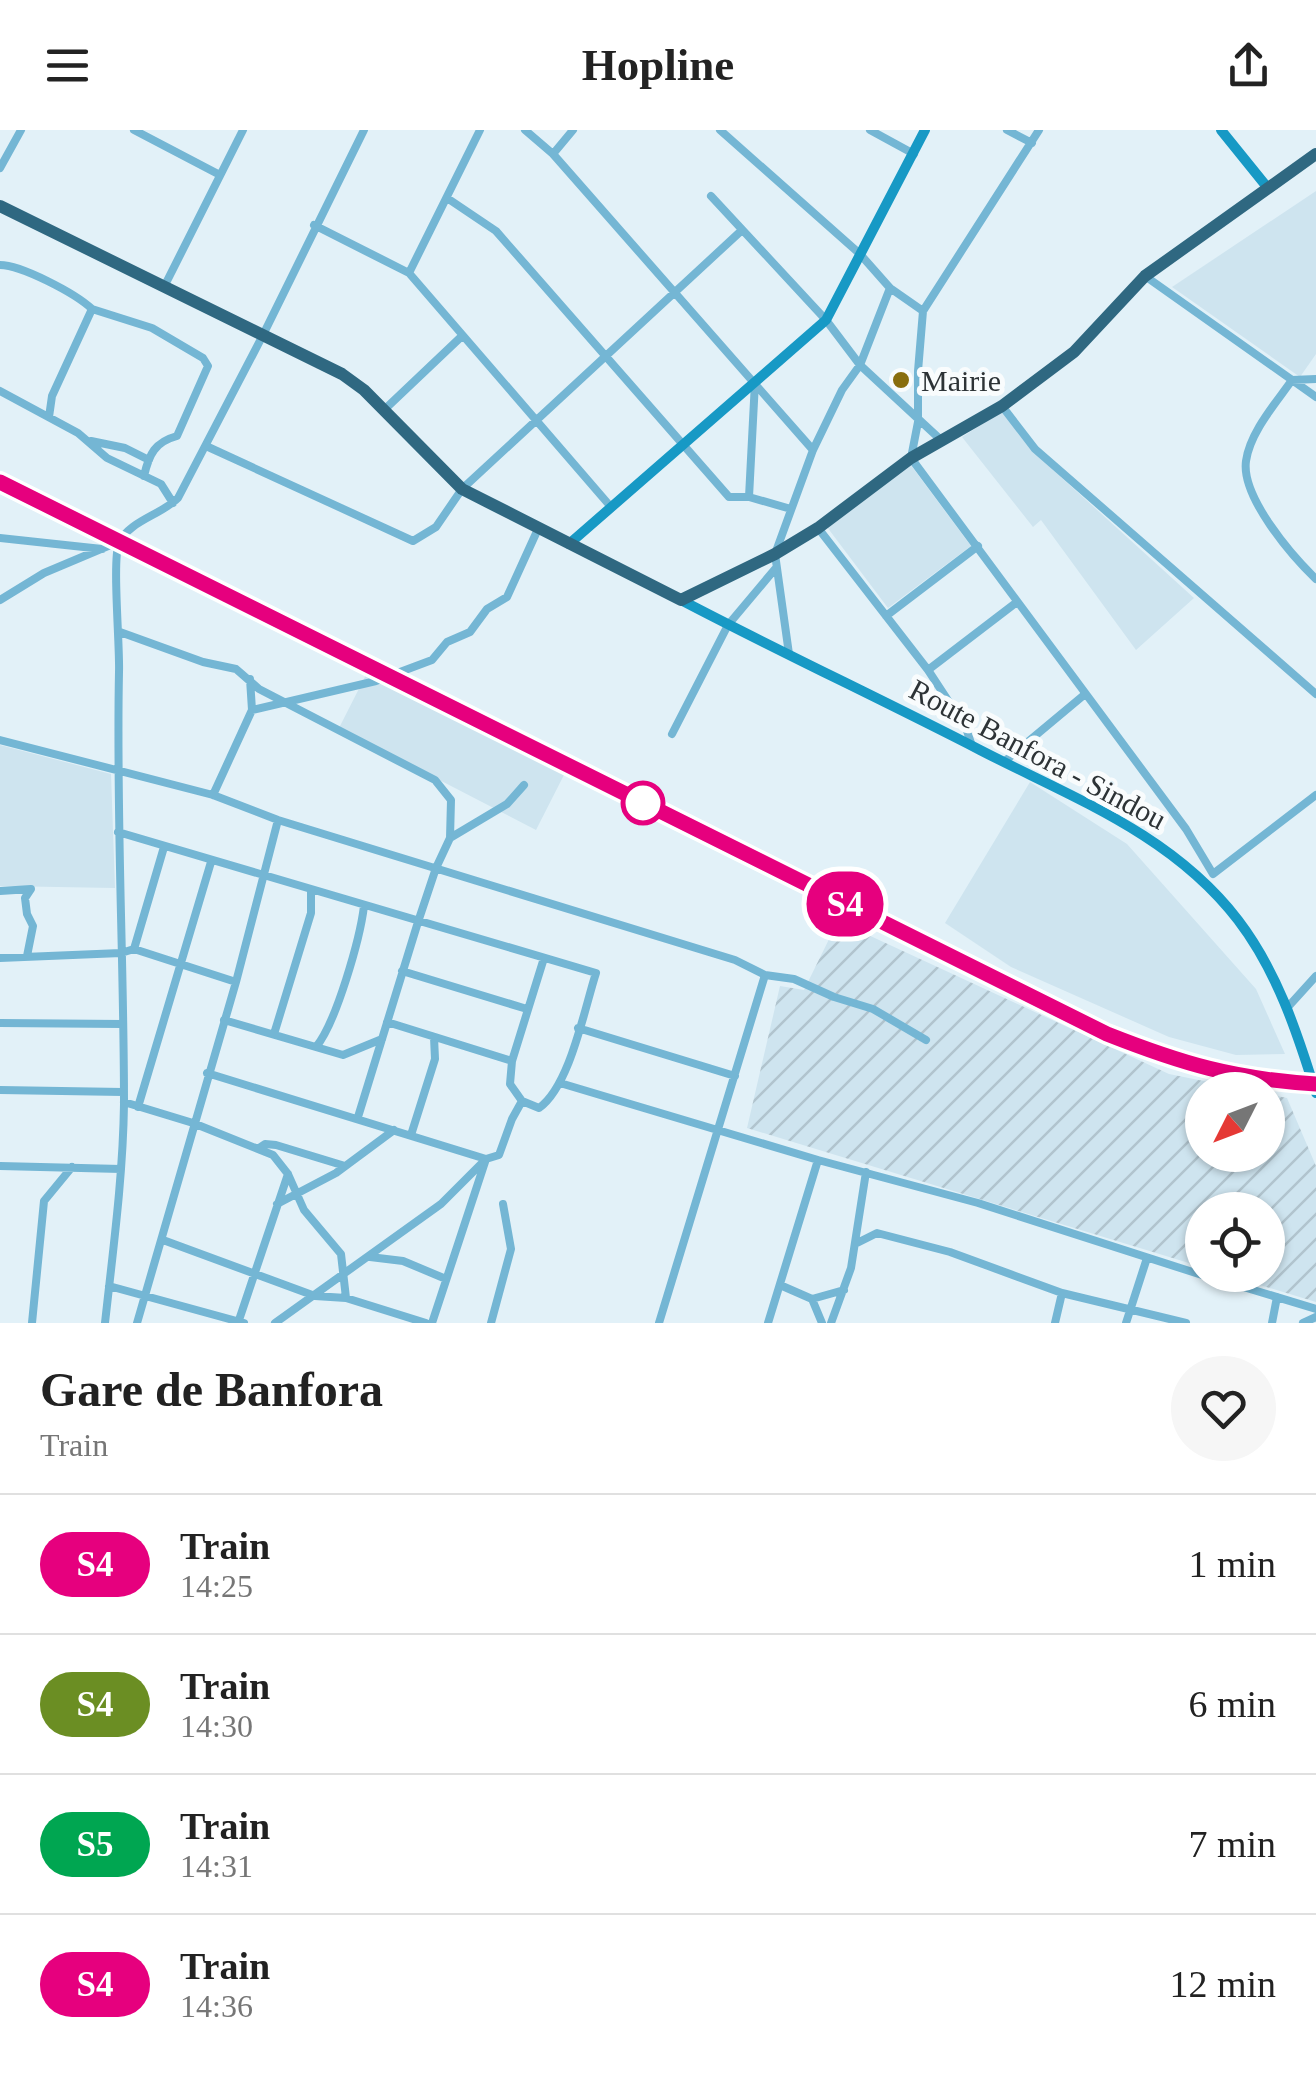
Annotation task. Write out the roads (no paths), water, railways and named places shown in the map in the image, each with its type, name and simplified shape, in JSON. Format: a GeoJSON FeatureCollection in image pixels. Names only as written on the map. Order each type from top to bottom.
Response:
{"type":"FeatureCollection","features":[{"type":"Feature","properties":{"kind":"highway"},"geometry":{"type":"LineString","coordinates":[[0,206],[342,374],[384,410],[462,490],[681,600],[776,561],[912,458],[1002,406],[1074,352],[1144,276],[1316,154]]}},
{"type":"Feature","properties":{"kind":"main road"},"geometry":{"type":"LineString","coordinates":[[568,544],[826,320],[925,130]]}},
{"type":"Feature","properties":{"kind":"main road"},"geometry":{"type":"LineString","coordinates":[[1222,130],[1267,187]]}},
{"type":"Feature","properties":{"kind":"main road","name":"Route Banfora - Sindou"},"geometry":{"type":"LineString","coordinates":[[681,600],[1058,786],[1136,829],[1202,882],[1236,918],[1261,954],[1310,1058],[1316,1093]]}},
{"type":"Feature","properties":{"kind":"street"},"geometry":{"type":"LineString","coordinates":[[0,168],[22,130]]}},
{"type":"Feature","properties":{"kind":"street"},"geometry":{"type":"LineString","coordinates":[[134,130],[220,176]]}},
{"type":"Feature","properties":{"kind":"street"},"geometry":{"type":"LineString","coordinates":[[164,287],[243,130]]}},
{"type":"Feature","properties":{"kind":"street"},"geometry":{"type":"LineString","coordinates":[[0,600],[44,573],[120,541],[136,524],[173,503],[263,335],[364,130]]}},
{"type":"Feature","properties":{"kind":"street"},"geometry":{"type":"LineString","coordinates":[[410,273],[480,130]]}},
{"type":"Feature","properties":{"kind":"street"},"geometry":{"type":"LineString","coordinates":[[525,130],[553,154],[813,450]]}},
{"type":"Feature","properties":{"kind":"street"},"geometry":{"type":"LineString","coordinates":[[553,154],[573,130]]}},
{"type":"Feature","properties":{"kind":"street"},"geometry":{"type":"LineString","coordinates":[[720,130],[860,254],[890,288],[923,311]]}},
{"type":"Feature","properties":{"kind":"street"},"geometry":{"type":"LineString","coordinates":[[870,130],[914,154]]}},
{"type":"Feature","properties":{"kind":"street"},"geometry":{"type":"LineString","coordinates":[[1007,130],[1032,143]]}},
{"type":"Feature","properties":{"kind":"street"},"geometry":{"type":"LineString","coordinates":[[1039,130],[923,311],[918,422],[912,458],[1186,830],[1213,874]]}},
{"type":"Feature","properties":{"kind":"street"},"geometry":{"type":"LineString","coordinates":[[711,196],[826,320],[860,365],[943,442]]}},
{"type":"Feature","properties":{"kind":"street"},"geometry":{"type":"LineString","coordinates":[[446,198],[496,231],[728,497],[791,508]]}},
{"type":"Feature","properties":{"kind":"street"},"geometry":{"type":"LineString","coordinates":[[314,226],[410,273],[610,507]]}},
{"type":"Feature","properties":{"kind":"street"},"geometry":{"type":"LineString","coordinates":[[206,446],[414,541],[436,528],[462,490],[741,230]]}},
{"type":"Feature","properties":{"kind":"street"},"geometry":{"type":"LineString","coordinates":[[0,265],[19,269],[81,298],[92,309],[152,328],[203,358],[208,366],[177,436],[161,441],[144,476]]}},
{"type":"Feature","properties":{"kind":"street"},"geometry":{"type":"LineString","coordinates":[[1144,276],[1316,397]]}},
{"type":"Feature","properties":{"kind":"street"},"geometry":{"type":"LineString","coordinates":[[672,734],[728,625],[776,561],[813,450],[842,390],[860,365],[890,288]]}},
{"type":"Feature","properties":{"kind":"street"},"geometry":{"type":"LineString","coordinates":[[49,416],[52,396],[92,309]]}},
{"type":"Feature","properties":{"kind":"street"},"geometry":{"type":"LineString","coordinates":[[384,410],[462,336]]}},
{"type":"Feature","properties":{"kind":"street"},"geometry":{"type":"LineString","coordinates":[[1292,380],[1316,379]]}},
{"type":"Feature","properties":{"kind":"street"},"geometry":{"type":"LineString","coordinates":[[1292,380],[1254,440],[1246,460],[1247,479],[1280,540],[1316,580]]}},
{"type":"Feature","properties":{"kind":"street"},"geometry":{"type":"LineString","coordinates":[[750,498],[755,382]]}},
{"type":"Feature","properties":{"kind":"street"},"geometry":{"type":"LineString","coordinates":[[0,391],[87,440],[106,458],[160,484],[173,503]]}},
{"type":"Feature","properties":{"kind":"street"},"geometry":{"type":"LineString","coordinates":[[1002,406],[1035,449],[1316,694]]}},
{"type":"Feature","properties":{"kind":"street"},"geometry":{"type":"LineString","coordinates":[[87,440],[125,448],[149,460]]}},
{"type":"Feature","properties":{"kind":"street"},"geometry":{"type":"LineString","coordinates":[[252,710],[376,681],[432,660],[447,642],[470,632],[487,610],[507,596],[538,528]]}},
{"type":"Feature","properties":{"kind":"street"},"geometry":{"type":"LineString","coordinates":[[818,528],[928,670],[966,728],[972,746]]}},
{"type":"Feature","properties":{"kind":"street"},"geometry":{"type":"LineString","coordinates":[[0,538],[102,548]]}},
{"type":"Feature","properties":{"kind":"street"},"geometry":{"type":"LineString","coordinates":[[105,1323],[122,1169],[124,1097],[117,768],[120,632],[116,556],[120,541]]}},
{"type":"Feature","properties":{"kind":"street"},"geometry":{"type":"LineString","coordinates":[[886,616],[978,546]]}},
{"type":"Feature","properties":{"kind":"street"},"geometry":{"type":"LineString","coordinates":[[776,561],[790,654]]}},
{"type":"Feature","properties":{"kind":"street"},"geometry":{"type":"LineString","coordinates":[[928,670],[1017,602]]}},
{"type":"Feature","properties":{"kind":"street"},"geometry":{"type":"LineString","coordinates":[[120,632],[203,662],[236,669],[259,690],[434,780],[451,800],[450,838],[402,970],[358,1117]]}},
{"type":"Feature","properties":{"kind":"street"},"geometry":{"type":"LineString","coordinates":[[213,795],[252,710],[250,679]]}},
{"type":"Feature","properties":{"kind":"street"},"geometry":{"type":"LineString","coordinates":[[1005,762],[1084,695]]}},
{"type":"Feature","properties":{"kind":"street"},"geometry":{"type":"LineString","coordinates":[[0,740],[213,795],[278,820],[735,960],[765,974],[794,979],[872,1009],[926,1040]]}},
{"type":"Feature","properties":{"kind":"street"},"geometry":{"type":"LineString","coordinates":[[450,838],[507,804],[524,784]]}},
{"type":"Feature","properties":{"kind":"street"},"geometry":{"type":"LineString","coordinates":[[1202,882],[1316,795]]}},
{"type":"Feature","properties":{"kind":"street"},"geometry":{"type":"LineString","coordinates":[[138,1323],[278,820]]}},
{"type":"Feature","properties":{"kind":"street"},"geometry":{"type":"LineString","coordinates":[[118,832],[211,862],[311,890],[544,958],[596,974],[560,1082],[539,1108],[522,1101],[510,1084],[512,1060],[544,958]]}},
{"type":"Feature","properties":{"kind":"street"},"geometry":{"type":"LineString","coordinates":[[134,950],[164,847]]}},
{"type":"Feature","properties":{"kind":"street"},"geometry":{"type":"LineString","coordinates":[[138,1107],[211,862]]}},
{"type":"Feature","properties":{"kind":"street"},"geometry":{"type":"LineString","coordinates":[[0,891],[31,889],[25,898],[33,926],[27,956]]}},
{"type":"Feature","properties":{"kind":"street"},"geometry":{"type":"LineString","coordinates":[[274,1034],[311,913],[311,890]]}},
{"type":"Feature","properties":{"kind":"street"},"geometry":{"type":"LineString","coordinates":[[316,1047],[328,1032],[332,1010],[353,958],[364,906]]}},
{"type":"Feature","properties":{"kind":"street"},"geometry":{"type":"LineString","coordinates":[[0,958],[134,950],[236,982]]}},
{"type":"Feature","properties":{"kind":"street"},"geometry":{"type":"LineString","coordinates":[[402,970],[528,1009]]}},
{"type":"Feature","properties":{"kind":"street"},"geometry":{"type":"LineString","coordinates":[[659,1323],[765,974]]}},
{"type":"Feature","properties":{"kind":"street"},"geometry":{"type":"LineString","coordinates":[[1287,1008],[1316,976]]}},
{"type":"Feature","properties":{"kind":"street"},"geometry":{"type":"LineString","coordinates":[[224,1020],[344,1055],[382,1039]]}},
{"type":"Feature","properties":{"kind":"street"},"geometry":{"type":"LineString","coordinates":[[387,1022],[512,1060]]}},
{"type":"Feature","properties":{"kind":"street"},"geometry":{"type":"LineString","coordinates":[[0,1023],[122,1024]]}},
{"type":"Feature","properties":{"kind":"street"},"geometry":{"type":"LineString","coordinates":[[578,1028],[735,1076]]}},
{"type":"Feature","properties":{"kind":"street"},"geometry":{"type":"LineString","coordinates":[[411,1135],[434,1060],[434,1037]]}},
{"type":"Feature","properties":{"kind":"street"},"geometry":{"type":"LineString","coordinates":[[208,1073],[486,1159]]}},
{"type":"Feature","properties":{"kind":"street"},"geometry":{"type":"LineString","coordinates":[[560,1082],[818,1160],[978,1203],[1185,1270]]}},
{"type":"Feature","properties":{"kind":"street"},"geometry":{"type":"LineString","coordinates":[[0,1090],[124,1097],[138,1107],[258,1148],[273,1156],[288,1174],[304,1210],[341,1254],[353,1262],[368,1258],[403,1261],[446,1279]]}},
{"type":"Feature","properties":{"kind":"street"},"geometry":{"type":"LineString","coordinates":[[275,1323],[442,1204],[486,1159],[499,1155],[522,1101]]}},
{"type":"Feature","properties":{"kind":"street"},"geometry":{"type":"LineString","coordinates":[[304,1210],[308,1192],[394,1130]]}},
{"type":"Feature","properties":{"kind":"street"},"geometry":{"type":"LineString","coordinates":[[258,1148],[276,1145],[345,1166]]}},
{"type":"Feature","properties":{"kind":"street"},"geometry":{"type":"LineString","coordinates":[[162,1240],[315,1296],[346,1298],[429,1323],[486,1159]]}},
{"type":"Feature","properties":{"kind":"street"},"geometry":{"type":"LineString","coordinates":[[768,1323],[818,1160]]}},
{"type":"Feature","properties":{"kind":"street"},"geometry":{"type":"LineString","coordinates":[[1,1166],[122,1169]]}},
{"type":"Feature","properties":{"kind":"street"},"geometry":{"type":"LineString","coordinates":[[32,1323],[44,1201],[72,1167]]}},
{"type":"Feature","properties":{"kind":"street"},"geometry":{"type":"LineString","coordinates":[[831,1323],[844,1290],[866,1172]]}},
{"type":"Feature","properties":{"kind":"street"},"geometry":{"type":"LineString","coordinates":[[109,1286],[240,1322],[288,1174]]}},
{"type":"Feature","properties":{"kind":"street"},"geometry":{"type":"LineString","coordinates":[[278,1204],[314,1187]]}},
{"type":"Feature","properties":{"kind":"street"},"geometry":{"type":"LineString","coordinates":[[491,1323],[512,1249],[502,1204]]}},
{"type":"Feature","properties":{"kind":"street"},"geometry":{"type":"LineString","coordinates":[[854,1244],[877,1233],[950,1252],[1062,1292],[1184,1323]]}},
{"type":"Feature","properties":{"kind":"street"},"geometry":{"type":"LineString","coordinates":[[341,1254],[346,1298]]}},
{"type":"Feature","properties":{"kind":"street"},"geometry":{"type":"LineString","coordinates":[[1126,1323],[1147,1258]]}},
{"type":"Feature","properties":{"kind":"street"},"geometry":{"type":"LineString","coordinates":[[780,1285],[812,1299],[844,1290]]}},
{"type":"Feature","properties":{"kind":"street"},"geometry":{"type":"LineString","coordinates":[[1055,1323],[1062,1292]]}},
{"type":"Feature","properties":{"kind":"street"},"geometry":{"type":"LineString","coordinates":[[1259,1292],[1316,1309]]}},
{"type":"Feature","properties":{"kind":"street"},"geometry":{"type":"LineString","coordinates":[[1272,1323],[1276,1297]]}},
{"type":"Feature","properties":{"kind":"street"},"geometry":{"type":"LineString","coordinates":[[812,1299],[822,1323]]}},
{"type":"Feature","properties":{"kind":"street"},"geometry":{"type":"LineString","coordinates":[[1303,1323],[1316,1317]]}},
{"type":"Feature","properties":{"kind":"railway"},"geometry":{"type":"LineString","coordinates":[[0,482],[1107,1034],[1209,1068],[1316,1084]]}},
{"type":"Feature","properties":{"kind":"train","name":"S4"},"geometry":{"type":"LineString","coordinates":[[0,482],[1107,1034],[1227,1075],[1316,1084]]}},
{"type":"Feature","properties":{"kind":"place","name":"Mairie"},"geometry":{"type":"Point","coordinates":[901,380]}}]}
